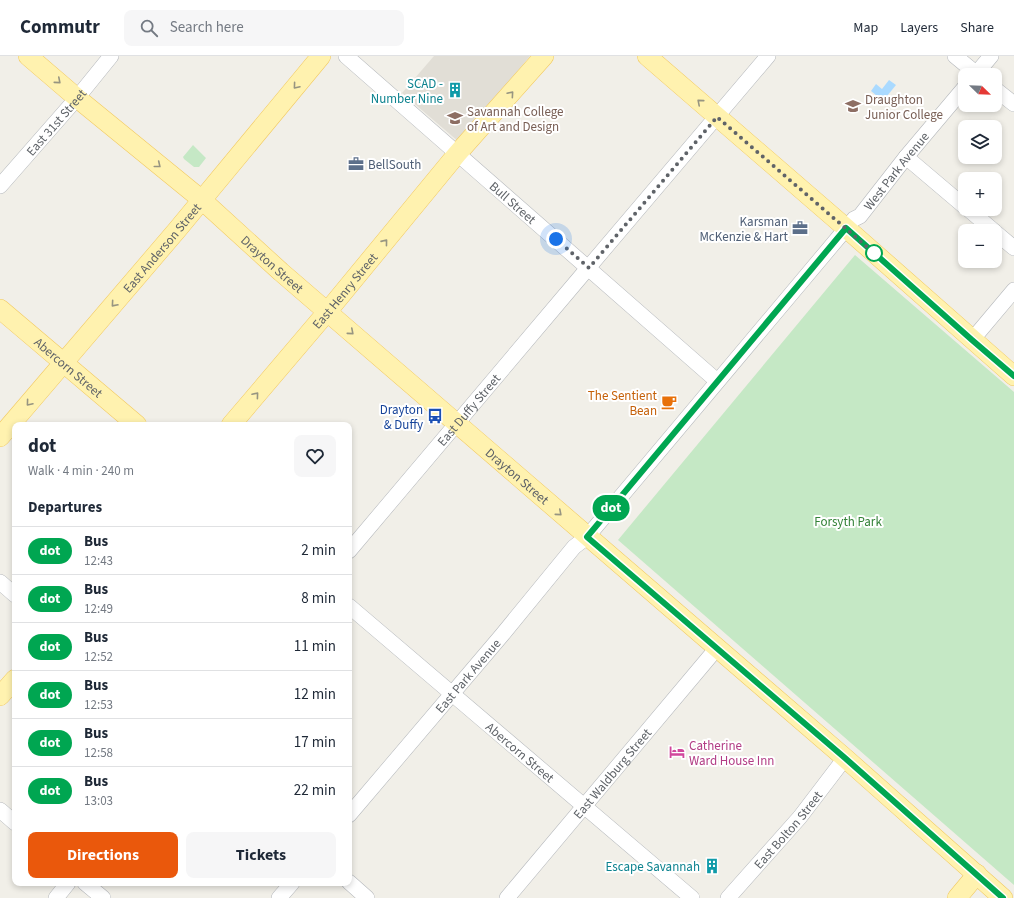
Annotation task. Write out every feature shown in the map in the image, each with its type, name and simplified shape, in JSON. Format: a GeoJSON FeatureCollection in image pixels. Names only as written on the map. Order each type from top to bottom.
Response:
{"type":"FeatureCollection","features":[{"type":"Feature","properties":{"kind":"main road","name":"Drayton Street"},"geometry":{"type":"LineString","coordinates":[[28,56],[202,200],[327,312],[845,758],[1003,898]]}},
{"type":"Feature","properties":{"kind":"main road","name":"East Anderson Street"},"geometry":{"type":"LineString","coordinates":[[13,422],[202,200],[321,56]]}},
{"type":"Feature","properties":{"kind":"main road","name":"East Henry Street"},"geometry":{"type":"LineString","coordinates":[[234,422],[327,312],[457,154],[544,56]]}},
{"type":"Feature","properties":{"kind":"main road"},"geometry":{"type":"LineString","coordinates":[[647,56],[1014,376]]}},
{"type":"Feature","properties":{"kind":"main road","name":"Abercorn Street"},"geometry":{"type":"LineString","coordinates":[[0,309],[133,422]]}},
{"type":"Feature","properties":{"kind":"main road","name":"East Anderson Street"},"geometry":{"type":"LineString","coordinates":[[0,437],[12,423]]}},
{"type":"Feature","properties":{"kind":"main road"},"geometry":{"type":"LineString","coordinates":[[0,696],[12,682]]}},
{"type":"Feature","properties":{"kind":"main road"},"geometry":{"type":"LineString","coordinates":[[957,898],[977,874]]}},
{"type":"Feature","properties":{"kind":"street","name":"East 31st Street"},"geometry":{"type":"LineString","coordinates":[[0,186],[77,98],[111,56]]}},
{"type":"Feature","properties":{"kind":"street","name":"Bull Street"},"geometry":{"type":"LineString","coordinates":[[346,56],[589,268],[714,385]]}},
{"type":"Feature","properties":{"kind":"street","name":"East Duffy Street"},"geometry":{"type":"LineString","coordinates":[[352,547],[768,56]]}},
{"type":"Feature","properties":{"kind":"street"},"geometry":{"type":"LineString","coordinates":[[955,56],[968,68]]}},
{"type":"Feature","properties":{"kind":"street"},"geometry":{"type":"LineString","coordinates":[[982,68],[991,56]]}},
{"type":"Feature","properties":{"kind":"street","name":"West Park Avenue"},"geometry":{"type":"LineString","coordinates":[[714,385],[846,228],[854,219],[860,216],[906,157],[958,95]]}},
{"type":"Feature","properties":{"kind":"street"},"geometry":{"type":"LineString","coordinates":[[1002,95],[1014,104]]}},
{"type":"Feature","properties":{"kind":"street"},"geometry":{"type":"LineString","coordinates":[[906,157],[958,201]]}},
{"type":"Feature","properties":{"kind":"street"},"geometry":{"type":"LineString","coordinates":[[976,216],[985,224]]}},
{"type":"Feature","properties":{"kind":"street"},"geometry":{"type":"LineString","coordinates":[[1002,238],[1014,248]]}},
{"type":"Feature","properties":{"kind":"street"},"geometry":{"type":"LineString","coordinates":[[972,340],[1014,290]]}},
{"type":"Feature","properties":{"kind":"street","name":"East Park Avenue"},"geometry":{"type":"LineString","coordinates":[[352,811],[502,635],[574,547],[587,537],[714,385]]}},
{"type":"Feature","properties":{"kind":"street"},"geometry":{"type":"LineString","coordinates":[[0,582],[12,592]]}},
{"type":"Feature","properties":{"kind":"street","name":"Abercorn Street"},"geometry":{"type":"LineString","coordinates":[[352,609],[692,898]]}},
{"type":"Feature","properties":{"kind":"street","name":"East Waldburg Street"},"geometry":{"type":"LineString","coordinates":[[507,898],[717,648]]}},
{"type":"Feature","properties":{"kind":"street","name":"East Bolton Street"},"geometry":{"type":"LineString","coordinates":[[728,898],[800,817],[845,758]]}},
{"type":"Feature","properties":{"kind":"street"},"geometry":{"type":"LineString","coordinates":[[0,810],[12,820]]}},
{"type":"Feature","properties":{"kind":"street"},"geometry":{"type":"LineString","coordinates":[[352,885],[367,898]]}},
{"type":"Feature","properties":{"kind":"street"},"geometry":{"type":"LineString","coordinates":[[56,898],[66,886]]}},
{"type":"Feature","properties":{"kind":"street"},"geometry":{"type":"LineString","coordinates":[[88,886],[102,898]]}},
{"type":"Feature","properties":{"kind":"street"},"geometry":{"type":"LineString","coordinates":[[279,898],[289,886]]}},
{"type":"Feature","properties":{"kind":"shaded area","name":"Savannah College of Art and Design"},"geometry":{"type":"Polygon","coordinates":[[[434,56],[530,56],[459,142],[402,93],[434,56]]]}},
{"type":"Feature","properties":{"kind":"green space"},"geometry":{"type":"Polygon","coordinates":[[[193,145],[206,158],[199,167],[194,167],[183,157],[193,145]]]}},
{"type":"Feature","properties":{"kind":"green space","name":"Forsyth Park"},"geometry":{"type":"Polygon","coordinates":[[[855,255],[1014,392],[1014,885],[618,540],[855,255]]]}},
{"type":"Feature","properties":{"kind":"water"},"geometry":{"type":"Polygon","coordinates":[[[889,80],[896,85],[883,101],[871,91],[876,84],[882,89],[889,80]]]}},
{"type":"Feature","properties":{"kind":"bus line","name":"dot"},"geometry":{"type":"LineString","coordinates":[[1003,898],[845,758],[587,537],[846,228],[1014,376]]}},
{"type":"Feature","properties":{"kind":"place","name":"SCAD - Number Nine"},"geometry":{"type":"Point","coordinates":[455,90]}},
{"type":"Feature","properties":{"kind":"place","name":"Draughton Junior College"},"geometry":{"type":"Point","coordinates":[853,106]}},
{"type":"Feature","properties":{"kind":"place","name":"Savannah College of Art and Design"},"geometry":{"type":"Point","coordinates":[455,118]}},
{"type":"Feature","properties":{"kind":"place","name":"BellSouth"},"geometry":{"type":"Point","coordinates":[356,164]}},
{"type":"Feature","properties":{"kind":"place","name":"Karsman McKenzie & Hart"},"geometry":{"type":"Point","coordinates":[800,228]}},
{"type":"Feature","properties":{"kind":"place","name":"The Sentient Bean"},"geometry":{"type":"Point","coordinates":[669,402]}},
{"type":"Feature","properties":{"kind":"place","name":"Drayton & Duffy"},"geometry":{"type":"Point","coordinates":[435,416]}},
{"type":"Feature","properties":{"kind":"place","name":"Catherine Ward House Inn"},"geometry":{"type":"Point","coordinates":[677,752]}},
{"type":"Feature","properties":{"kind":"place","name":"Escape Savannah"},"geometry":{"type":"Point","coordinates":[712,866]}},
{"type":"Feature","properties":{"kind":"route"},"geometry":{"type":"LineString","coordinates":[[556,239],[589,268],[717,117],[874,253]]}}]}
